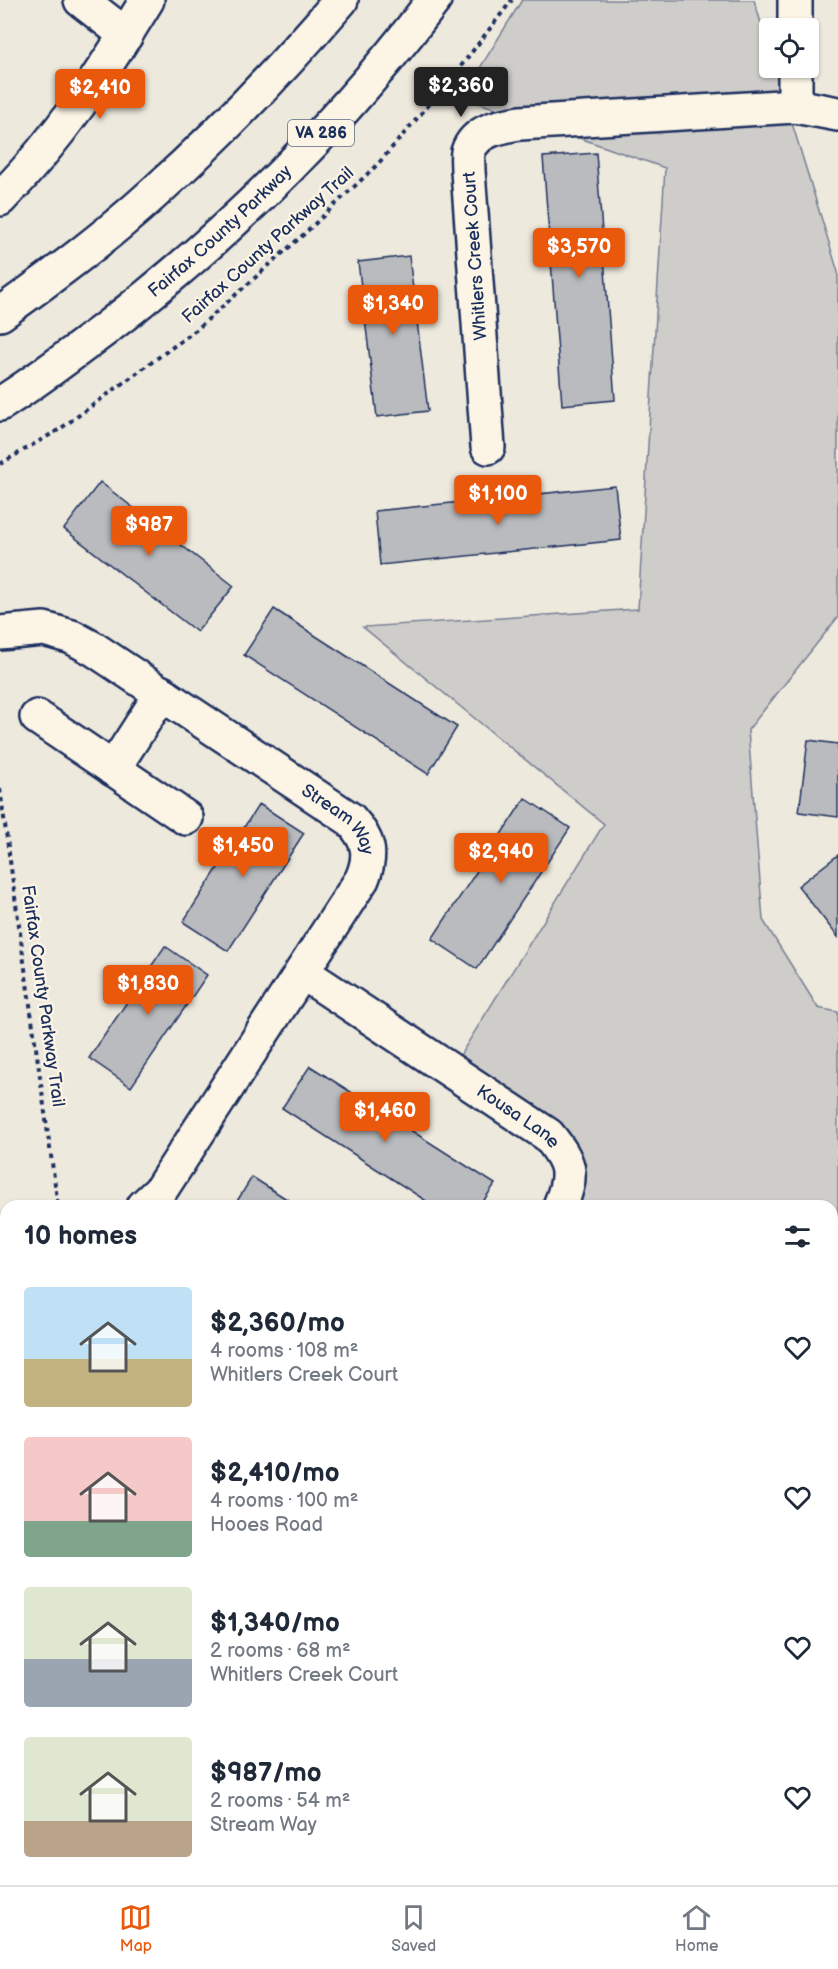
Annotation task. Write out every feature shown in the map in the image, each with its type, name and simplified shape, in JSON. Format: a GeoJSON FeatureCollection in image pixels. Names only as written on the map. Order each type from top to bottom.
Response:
{"type":"FeatureCollection","features":[{"type":"Feature","properties":{"kind":"main road"},"geometry":{"type":"LineString","coordinates":[[81,0],[126,35]]}},
{"type":"Feature","properties":{"kind":"main road"},"geometry":{"type":"LineString","coordinates":[[0,199],[33,164],[71,116],[147,0]]}},
{"type":"Feature","properties":{"kind":"main road"},"geometry":{"type":"LineString","coordinates":[[0,314],[48,280],[153,195],[253,98],[341,0]]}},
{"type":"Feature","properties":{"kind":"main road","name":"Fairfax County Parkway"},"geometry":{"type":"LineString","coordinates":[[0,404],[135,306],[260,195],[318,137],[370,80],[434,0]]}},
{"type":"Feature","properties":{"kind":"main road"},"geometry":{"type":"LineString","coordinates":[[795,0],[795,18]]}},
{"type":"Feature","properties":{"kind":"main road"},"geometry":{"type":"LineString","coordinates":[[795,78],[795,106]]}},
{"type":"Feature","properties":{"kind":"main road","name":"Whitlers Creek Court"},"geometry":{"type":"LineString","coordinates":[[489,447],[468,171],[468,152],[477,138],[494,128],[520,123],[795,106],[838,114]]}},
{"type":"Feature","properties":{"kind":"main road","name":"Stream Way"},"geometry":{"type":"LineString","coordinates":[[0,633],[44,629],[72,637],[162,693],[350,819],[362,832],[368,848],[368,864],[362,879],[160,1191],[150,1200]]}},
{"type":"Feature","properties":{"kind":"main road"},"geometry":{"type":"LineString","coordinates":[[113,769],[162,693]]}},
{"type":"Feature","properties":{"kind":"main road"},"geometry":{"type":"LineString","coordinates":[[37,717],[186,818]]}},
{"type":"Feature","properties":{"kind":"main road","name":"Kousa Lane"},"geometry":{"type":"LineString","coordinates":[[302,972],[548,1135],[562,1152],[568,1167],[568,1186],[562,1200]]}},
{"type":"Feature","properties":{"kind":"path","name":"Fairfax County Parkway Trail"},"geometry":{"type":"LineString","coordinates":[[0,464],[60,429],[196,330],[303,235],[377,165],[451,79],[512,0]]}},
{"type":"Feature","properties":{"kind":"path","name":"Fairfax County Parkway Trail"},"geometry":{"type":"LineString","coordinates":[[0,789],[57,1200]]}},
{"type":"Feature","properties":{"kind":"shaded area"},"geometry":{"type":"Polygon","coordinates":[[[522,0],[754,0],[760,18],[759,78],[778,78],[838,272],[838,617],[748,730],[763,920],[818,1008],[838,1012],[838,1200],[561,1200],[576,1160],[444,1081],[604,824],[363,627],[638,609],[665,168],[462,97],[522,0]]]}},
{"type":"Feature","properties":{"kind":"building"},"geometry":{"type":"Polygon","coordinates":[[[596,153],[615,400],[562,405],[543,157],[596,153]]]}},
{"type":"Feature","properties":{"kind":"building"},"geometry":{"type":"Polygon","coordinates":[[[409,256],[428,411],[377,417],[358,262],[409,256]]]}},
{"type":"Feature","properties":{"kind":"building"},"geometry":{"type":"Polygon","coordinates":[[[100,482],[234,586],[197,632],[64,529],[100,482]]]}},
{"type":"Feature","properties":{"kind":"building"},"geometry":{"type":"Polygon","coordinates":[[[615,486],[621,540],[380,565],[375,511],[615,486]]]}},
{"type":"Feature","properties":{"kind":"building"},"geometry":{"type":"Polygon","coordinates":[[[274,609],[457,727],[428,774],[244,655],[274,609]]]}},
{"type":"Feature","properties":{"kind":"building"},"geometry":{"type":"Polygon","coordinates":[[[808,740],[838,744],[838,817],[799,812],[808,740]]]}},
{"type":"Feature","properties":{"kind":"building"},"geometry":{"type":"Polygon","coordinates":[[[525,798],[570,828],[477,969],[432,939],[525,798]]]}},
{"type":"Feature","properties":{"kind":"building"},"geometry":{"type":"Polygon","coordinates":[[[259,804],[304,833],[228,951],[183,922],[259,804]]]}},
{"type":"Feature","properties":{"kind":"building"},"geometry":{"type":"Polygon","coordinates":[[[838,855],[838,937],[798,886],[838,855]]]}},
{"type":"Feature","properties":{"kind":"building"},"geometry":{"type":"Polygon","coordinates":[[[165,946],[207,975],[131,1087],[89,1058],[165,946]]]}},
{"type":"Feature","properties":{"kind":"building"},"geometry":{"type":"Polygon","coordinates":[[[310,1066],[495,1184],[484,1200],[425,1200],[282,1108],[310,1066]]]}},
{"type":"Feature","properties":{"kind":"building"},"geometry":{"type":"Polygon","coordinates":[[[252,1177],[288,1200],[238,1200],[252,1177]]]}}]}
